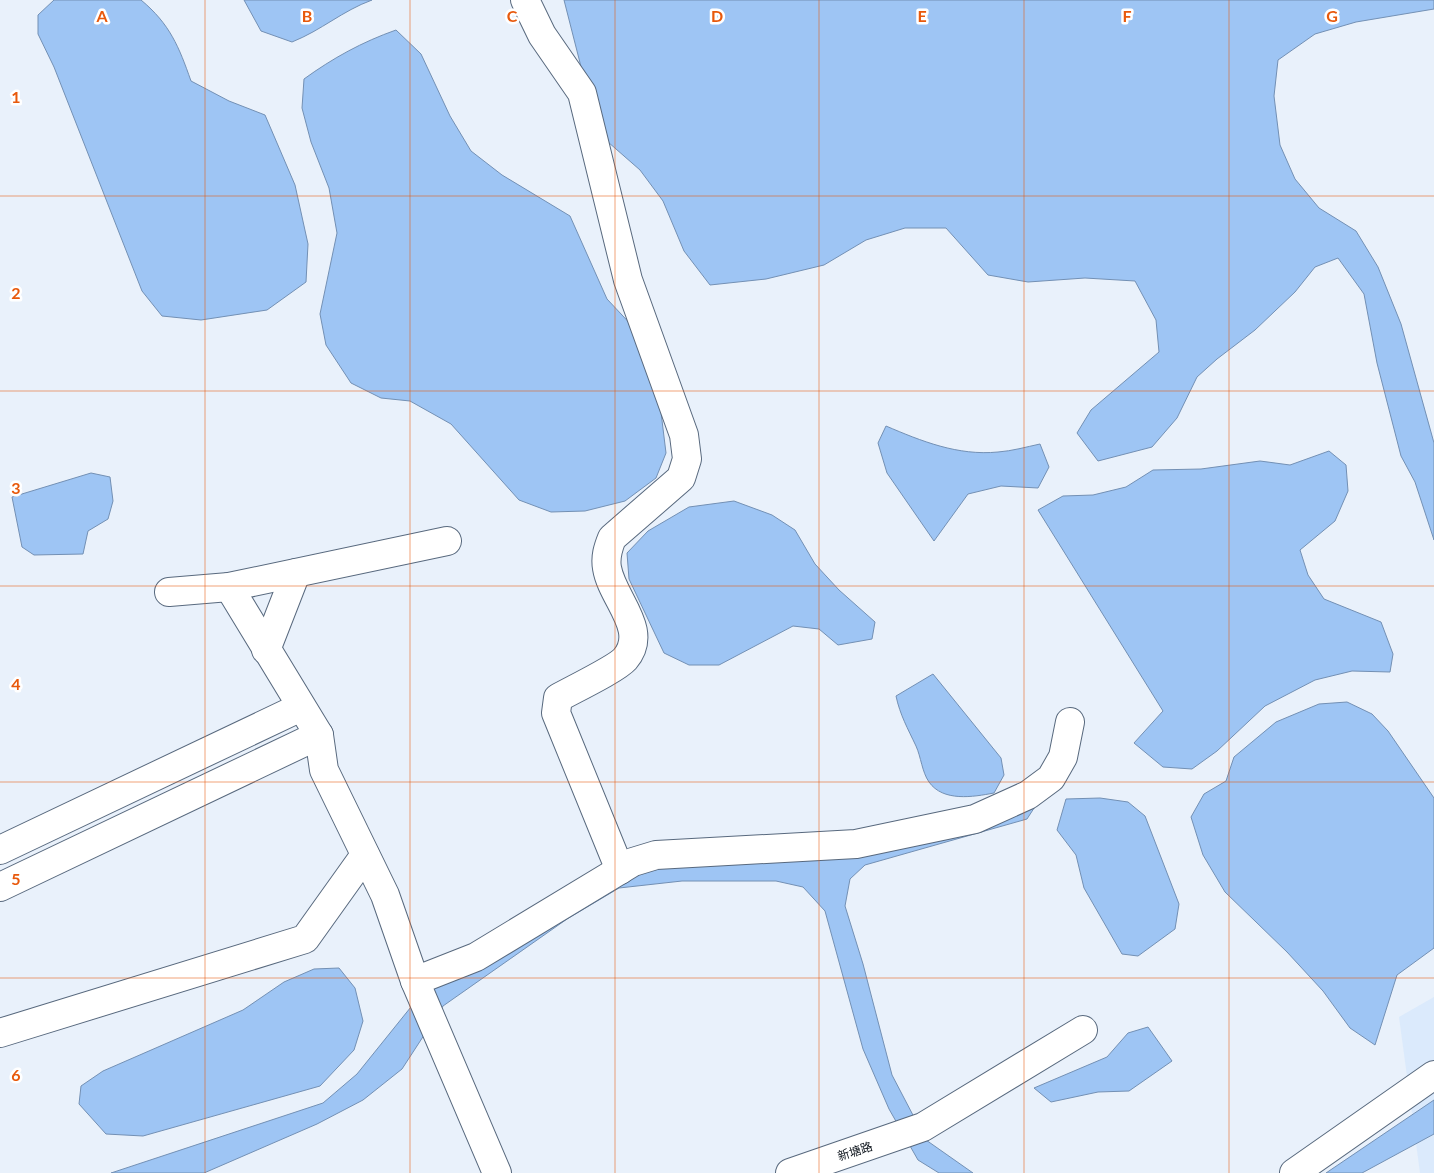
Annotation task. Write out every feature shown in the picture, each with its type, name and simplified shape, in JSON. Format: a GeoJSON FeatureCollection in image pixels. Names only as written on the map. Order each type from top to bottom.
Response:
{"type":"FeatureCollection","features":[{"type":"Feature","properties":{"kind":"street"},"geometry":{"type":"LineString","coordinates":[[526,0],[542,35],[582,93],[628,280],[684,435],[687,459],[681,478],[612,538],[607,552],[606,568],[635,634],[634,646],[624,661],[558,698],[556,713],[620,870]]}},
{"type":"Feature","properties":{"kind":"street"},"geometry":{"type":"LineString","coordinates":[[170,592],[229,587],[447,541]]}},
{"type":"Feature","properties":{"kind":"street"},"geometry":{"type":"LineString","coordinates":[[266,650],[296,572]]}},
{"type":"Feature","properties":{"kind":"street"},"geometry":{"type":"LineString","coordinates":[[229,587],[319,734],[324,770],[385,895],[417,986],[496,1173]]}},
{"type":"Feature","properties":{"kind":"street"},"geometry":{"type":"LineString","coordinates":[[0,850],[301,707]]}},
{"type":"Feature","properties":{"kind":"street"},"geometry":{"type":"LineString","coordinates":[[417,986],[476,957],[633,862],[656,855],[856,844],[975,819],[1028,795],[1051,778],[1063,757],[1070,722]]}},
{"type":"Feature","properties":{"kind":"street"},"geometry":{"type":"LineString","coordinates":[[0,887],[319,734]]}},
{"type":"Feature","properties":{"kind":"street"},"geometry":{"type":"LineString","coordinates":[[0,1033],[305,938],[365,855]]}},
{"type":"Feature","properties":{"kind":"street","name":"新塘路"},"geometry":{"type":"LineString","coordinates":[[790,1173],[923,1127],[1083,1030]]}},
{"type":"Feature","properties":{"kind":"street"},"geometry":{"type":"LineString","coordinates":[[1294,1173],[1434,1075]]}},
{"type":"Feature","properties":{"kind":"shaded area"},"geometry":{"type":"Polygon","coordinates":[[[1434,997],[1434,1173],[1420,1173],[1399,1017],[1434,997]]]}},
{"type":"Feature","properties":{"kind":"water"},"geometry":{"type":"Polygon","coordinates":[[[54,0],[141,0],[166,27],[182,57],[191,81],[229,101],[265,115],[295,185],[308,244],[306,282],[267,310],[201,320],[162,316],[142,291],[54,67],[38,34],[38,15],[54,0]]]}},
{"type":"Feature","properties":{"kind":"water"},"geometry":{"type":"Polygon","coordinates":[[[244,0],[372,0],[361,4],[292,42],[261,31],[244,0]]]}},
{"type":"Feature","properties":{"kind":"water"},"geometry":{"type":"Polygon","coordinates":[[[564,0],[1434,0],[1434,9],[1356,22],[1315,34],[1278,60],[1274,96],[1280,145],[1295,179],[1319,208],[1356,231],[1378,267],[1401,324],[1434,443],[1434,540],[1415,482],[1401,456],[1377,363],[1364,294],[1338,258],[1315,267],[1295,292],[1255,330],[1197,377],[1177,418],[1152,447],[1098,461],[1077,433],[1091,410],[1159,352],[1156,320],[1135,281],[1085,278],[1028,282],[988,275],[946,228],[905,228],[866,240],[824,265],[766,279],[710,285],[684,251],[663,201],[640,170],[608,142],[590,102],[564,0]]]}},
{"type":"Feature","properties":{"kind":"water"},"geometry":{"type":"Polygon","coordinates":[[[396,30],[421,54],[450,116],[471,151],[502,175],[570,216],[607,299],[637,331],[659,396],[666,453],[656,478],[625,501],[585,511],[551,512],[519,500],[451,424],[410,401],[381,398],[351,383],[326,345],[320,314],[337,233],[329,188],[311,142],[302,108],[304,79],[348,51],[396,30]]]}},
{"type":"Feature","properties":{"kind":"water"},"geometry":{"type":"Polygon","coordinates":[[[886,426],[926,442],[969,452],[1003,451],[1040,444],[1049,467],[1038,488],[1001,486],[968,494],[934,541],[887,473],[878,443],[886,426]]]}},
{"type":"Feature","properties":{"kind":"water"},"geometry":{"type":"Polygon","coordinates":[[[1329,451],[1346,465],[1348,491],[1335,521],[1300,550],[1308,575],[1324,599],[1381,622],[1393,654],[1390,672],[1352,671],[1315,680],[1265,706],[1217,751],[1192,769],[1163,767],[1134,743],[1163,711],[1038,510],[1063,496],[1093,495],[1126,487],[1153,470],[1201,469],[1260,461],[1290,465],[1329,451]]]}},
{"type":"Feature","properties":{"kind":"water"},"geometry":{"type":"Polygon","coordinates":[[[91,473],[110,477],[113,501],[108,519],[88,531],[83,554],[34,555],[22,547],[12,497],[91,473]]]}},
{"type":"Feature","properties":{"kind":"water"},"geometry":{"type":"Polygon","coordinates":[[[734,501],[772,515],[795,530],[815,564],[839,590],[875,622],[872,639],[838,645],[819,629],[793,626],[719,665],[689,665],[664,653],[629,579],[627,553],[648,531],[689,507],[734,501]]]}},
{"type":"Feature","properties":{"kind":"water"},"geometry":{"type":"Polygon","coordinates":[[[933,674],[1001,758],[1004,775],[994,793],[968,797],[950,795],[942,793],[929,782],[918,750],[902,716],[896,696],[933,674]]]}},
{"type":"Feature","properties":{"kind":"water"},"geometry":{"type":"Polygon","coordinates":[[[1347,702],[1372,714],[1388,731],[1434,798],[1434,948],[1397,975],[1375,1045],[1350,1028],[1323,991],[1287,952],[1225,892],[1203,855],[1191,817],[1204,794],[1226,781],[1234,757],[1276,722],[1319,704],[1347,702]]]}},
{"type":"Feature","properties":{"kind":"water"},"geometry":{"type":"Polygon","coordinates":[[[1100,798],[1128,802],[1145,816],[1179,904],[1175,929],[1138,956],[1122,954],[1084,888],[1076,855],[1057,830],[1066,799],[1100,798]]]}},
{"type":"Feature","properties":{"kind":"water"},"geometry":{"type":"Polygon","coordinates":[[[1038,802],[1027,819],[865,865],[850,879],[845,906],[863,964],[892,1075],[926,1140],[973,1173],[939,1173],[918,1160],[889,1109],[863,1049],[825,911],[803,887],[776,881],[682,881],[619,888],[567,919],[443,1006],[402,1069],[363,1100],[317,1124],[204,1173],[111,1173],[323,1103],[357,1074],[419,997],[618,873],[1038,802]]]}},
{"type":"Feature","properties":{"kind":"water"},"geometry":{"type":"Polygon","coordinates":[[[339,968],[355,988],[363,1021],[354,1050],[320,1086],[143,1136],[106,1134],[79,1104],[81,1086],[103,1071],[243,1010],[284,982],[314,969],[339,968]]]}},
{"type":"Feature","properties":{"kind":"water"},"geometry":{"type":"Polygon","coordinates":[[[1148,1027],[1172,1061],[1129,1091],[1098,1092],[1051,1102],[1034,1088],[1107,1057],[1128,1033],[1148,1027]]]}},
{"type":"Feature","properties":{"kind":"water"},"geometry":{"type":"Polygon","coordinates":[[[1434,1100],[1434,1134],[1362,1173],[1326,1173],[1434,1100]]]}}]}
